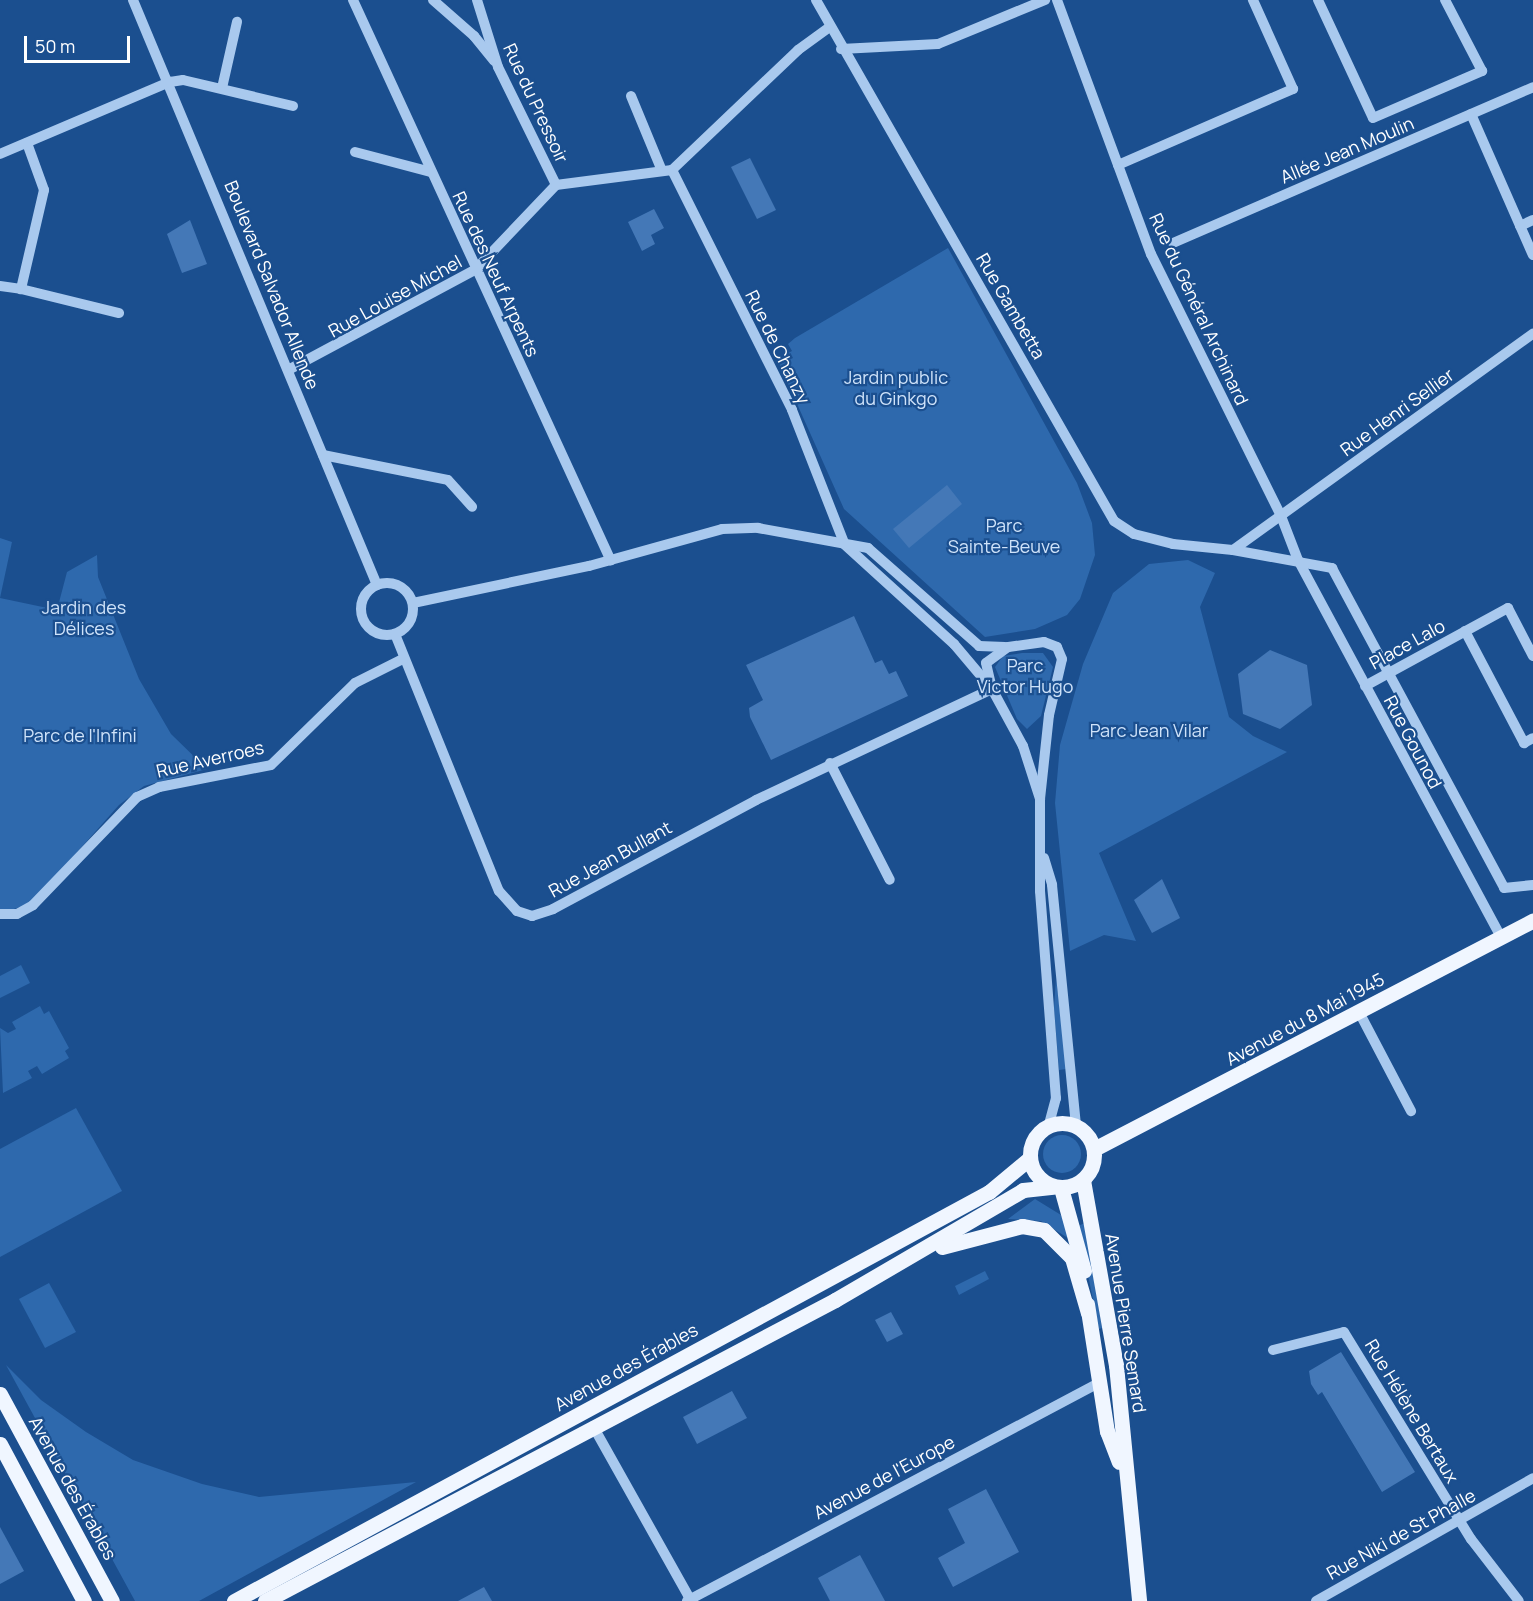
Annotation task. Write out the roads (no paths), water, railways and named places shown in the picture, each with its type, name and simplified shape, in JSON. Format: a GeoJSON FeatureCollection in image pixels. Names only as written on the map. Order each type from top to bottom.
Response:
{"type":"FeatureCollection","features":[{"type":"Feature","properties":{"kind":"main road","name":"Avenue du 8 Mai 1945"},"geometry":{"type":"LineString","coordinates":[[1094,1149],[1533,920]]}},
{"type":"Feature","properties":{"kind":"main road"},"geometry":{"type":"LineString","coordinates":[[1076,1126],[1094,1149],[1093,1166],[1083,1180],[1057,1187],[1037,1176],[1030,1158],[1036,1137],[1048,1127],[1076,1126]]}},
{"type":"Feature","properties":{"kind":"main road","name":"Avenue des Érables"},"geometry":{"type":"LineString","coordinates":[[234,1601],[989,1192],[1030,1158]]}},
{"type":"Feature","properties":{"kind":"main road","name":"Avenue Pierre Semard"},"geometry":{"type":"LineString","coordinates":[[1083,1180],[1116,1365],[1123,1472],[1139,1601]]}},
{"type":"Feature","properties":{"kind":"main road","name":"Avenue des Érables"},"geometry":{"type":"LineString","coordinates":[[835,1300],[1023,1190],[1057,1187]]}},
{"type":"Feature","properties":{"kind":"main road","name":"Avenue Pierre Semard"},"geometry":{"type":"LineString","coordinates":[[1057,1187],[1083,1258],[1098,1383],[1107,1431],[1123,1472]]}},
{"type":"Feature","properties":{"kind":"main road","name":"Avenue des Érables"},"geometry":{"type":"LineString","coordinates":[[264,1601],[592,1426],[835,1300],[953,1242],[1022,1226],[1044,1230],[1061,1243],[1072,1258],[1088,1313]]}},
{"type":"Feature","properties":{"kind":"main road","name":"Avenue des Érables"},"geometry":{"type":"LineString","coordinates":[[0,1394],[112,1601]]}},
{"type":"Feature","properties":{"kind":"main road"},"geometry":{"type":"LineString","coordinates":[[0,1444],[84,1601]]}},
{"type":"Feature","properties":{"kind":"street","name":"Boulevard Salvador Allende"},"geometry":{"type":"LineString","coordinates":[[133,0],[170,82],[290,369],[377,585]]}},
{"type":"Feature","properties":{"kind":"street","name":"Rue des Neuf Arpents"},"geometry":{"type":"LineString","coordinates":[[353,0],[475,270],[612,561]]}},
{"type":"Feature","properties":{"kind":"street"},"geometry":{"type":"LineString","coordinates":[[433,0],[474,36],[498,66]]}},
{"type":"Feature","properties":{"kind":"street","name":"Rue du Pressoir"},"geometry":{"type":"LineString","coordinates":[[477,0],[498,66],[556,185]]}},
{"type":"Feature","properties":{"kind":"street","name":"Rue Gambetta"},"geometry":{"type":"LineString","coordinates":[[816,0],[828,28],[1114,520],[1156,541],[1233,550],[1332,568],[1390,672],[1504,888],[1533,885]]}},
{"type":"Feature","properties":{"kind":"street"},"geometry":{"type":"LineString","coordinates":[[842,49],[938,44],[1045,0]]}},
{"type":"Feature","properties":{"kind":"street","name":"Rue du Général Archinard"},"geometry":{"type":"LineString","coordinates":[[1057,0],[1151,254],[1281,516],[1298,560]]}},
{"type":"Feature","properties":{"kind":"street"},"geometry":{"type":"LineString","coordinates":[[1118,165],[1293,89],[1253,0]]}},
{"type":"Feature","properties":{"kind":"street"},"geometry":{"type":"LineString","coordinates":[[1318,0],[1373,118],[1482,71],[1444,0]]}},
{"type":"Feature","properties":{"kind":"street"},"geometry":{"type":"LineString","coordinates":[[222,88],[237,22]]}},
{"type":"Feature","properties":{"kind":"street"},"geometry":{"type":"LineString","coordinates":[[556,185],[667,170],[798,50],[828,28]]}},
{"type":"Feature","properties":{"kind":"street"},"geometry":{"type":"LineString","coordinates":[[0,154],[170,82],[222,88],[293,105]]}},
{"type":"Feature","properties":{"kind":"street","name":"Allée Jean Moulin"},"geometry":{"type":"LineString","coordinates":[[1173,243],[1533,87]]}},
{"type":"Feature","properties":{"kind":"street"},"geometry":{"type":"LineString","coordinates":[[631,96],[667,170]]}},
{"type":"Feature","properties":{"kind":"street"},"geometry":{"type":"LineString","coordinates":[[1471,114],[1533,255]]}},
{"type":"Feature","properties":{"kind":"street"},"geometry":{"type":"LineString","coordinates":[[21,289],[44,190],[27,143]]}},
{"type":"Feature","properties":{"kind":"street"},"geometry":{"type":"LineString","coordinates":[[355,152],[431,172]]}},
{"type":"Feature","properties":{"kind":"street","name":"Rue de Chanzy"},"geometry":{"type":"LineString","coordinates":[[667,170],[792,410],[844,543]]}},
{"type":"Feature","properties":{"kind":"street","name":"Rue Louise Michel"},"geometry":{"type":"LineString","coordinates":[[290,369],[475,270],[556,185]]}},
{"type":"Feature","properties":{"kind":"street"},"geometry":{"type":"LineString","coordinates":[[1520,226],[1533,220]]}},
{"type":"Feature","properties":{"kind":"street"},"geometry":{"type":"LineString","coordinates":[[0,286],[21,289],[119,314]]}},
{"type":"Feature","properties":{"kind":"street","name":"Rue Henri Sellier"},"geometry":{"type":"LineString","coordinates":[[1281,516],[1533,334]]}},
{"type":"Feature","properties":{"kind":"street"},"geometry":{"type":"LineString","coordinates":[[323,455],[448,480],[472,507]]}},
{"type":"Feature","properties":{"kind":"street"},"geometry":{"type":"LineString","coordinates":[[1233,550],[1281,516]]}},
{"type":"Feature","properties":{"kind":"street"},"geometry":{"type":"LineString","coordinates":[[413,603],[612,561],[740,527],[868,548],[883,558],[979,646],[1052,644],[1062,658],[1049,715],[1040,800],[1040,891],[1056,1098],[1048,1127]]}},
{"type":"Feature","properties":{"kind":"street"},"geometry":{"type":"LineString","coordinates":[[844,543],[951,642],[992,688],[1023,746],[1040,800]]}},
{"type":"Feature","properties":{"kind":"street","name":"Rue Gounod"},"geometry":{"type":"LineString","coordinates":[[1298,560],[1500,937]]}},
{"type":"Feature","properties":{"kind":"street"},"geometry":{"type":"LineString","coordinates":[[377,585],[399,585],[413,603],[408,625],[395,634],[378,633],[362,614],[364,597],[377,585]]}},
{"type":"Feature","properties":{"kind":"street","name":"Place Lalo"},"geometry":{"type":"LineString","coordinates":[[1365,686],[1508,608],[1533,656]]}},
{"type":"Feature","properties":{"kind":"street","name":"Place Lalo"},"geometry":{"type":"LineString","coordinates":[[1465,631],[1524,743],[1533,738]]}},
{"type":"Feature","properties":{"kind":"street","name":"Rue Jean Bullant"},"geometry":{"type":"LineString","coordinates":[[395,634],[403,659],[499,891],[525,915],[553,909],[830,763],[992,688]]}},
{"type":"Feature","properties":{"kind":"street"},"geometry":{"type":"LineString","coordinates":[[992,688],[988,658],[1008,647]]}},
{"type":"Feature","properties":{"kind":"street","name":"Rue Averroes"},"geometry":{"type":"LineString","coordinates":[[0,914],[17,914],[33,905],[137,797],[159,787],[271,765],[355,683],[403,659]]}},
{"type":"Feature","properties":{"kind":"street"},"geometry":{"type":"LineString","coordinates":[[830,763],[890,880]]}},
{"type":"Feature","properties":{"kind":"street"},"geometry":{"type":"LineString","coordinates":[[1041,849],[1053,885],[1076,1126]]}},
{"type":"Feature","properties":{"kind":"street"},"geometry":{"type":"LineString","coordinates":[[1359,1011],[1411,1111]]}},
{"type":"Feature","properties":{"kind":"street","name":"Rue Hélène Bertaux"},"geometry":{"type":"LineString","coordinates":[[1274,1350],[1344,1332],[1471,1539],[1519,1601]]}},
{"type":"Feature","properties":{"kind":"street","name":"Avenue de l'Europe"},"geometry":{"type":"LineString","coordinates":[[688,1600],[1098,1383]]}},
{"type":"Feature","properties":{"kind":"street"},"geometry":{"type":"LineString","coordinates":[[592,1426],[688,1600]]}},
{"type":"Feature","properties":{"kind":"street","name":"Rue Niki de St Phalle"},"geometry":{"type":"LineString","coordinates":[[1316,1601],[1533,1478]]}},
{"type":"Feature","properties":{"kind":"park label","name":"Jardin public du Ginkgo"},"geometry":{"type":"Point","coordinates":[896,388]}},
{"type":"Feature","properties":{"kind":"park label","name":"Parc Sainte-Beuve"},"geometry":{"type":"Point","coordinates":[1004,536]}},
{"type":"Feature","properties":{"kind":"park label","name":"Jardin des Délices"},"geometry":{"type":"Point","coordinates":[84,618]}},
{"type":"Feature","properties":{"kind":"park label","name":"Parc Victor Hugo"},"geometry":{"type":"Point","coordinates":[1025,676]}},
{"type":"Feature","properties":{"kind":"park label","name":"Parc Jean Vilar"},"geometry":{"type":"Point","coordinates":[1149,730]}},
{"type":"Feature","properties":{"kind":"park label","name":"Parc de l'Infini"},"geometry":{"type":"Point","coordinates":[80,735]}}]}
